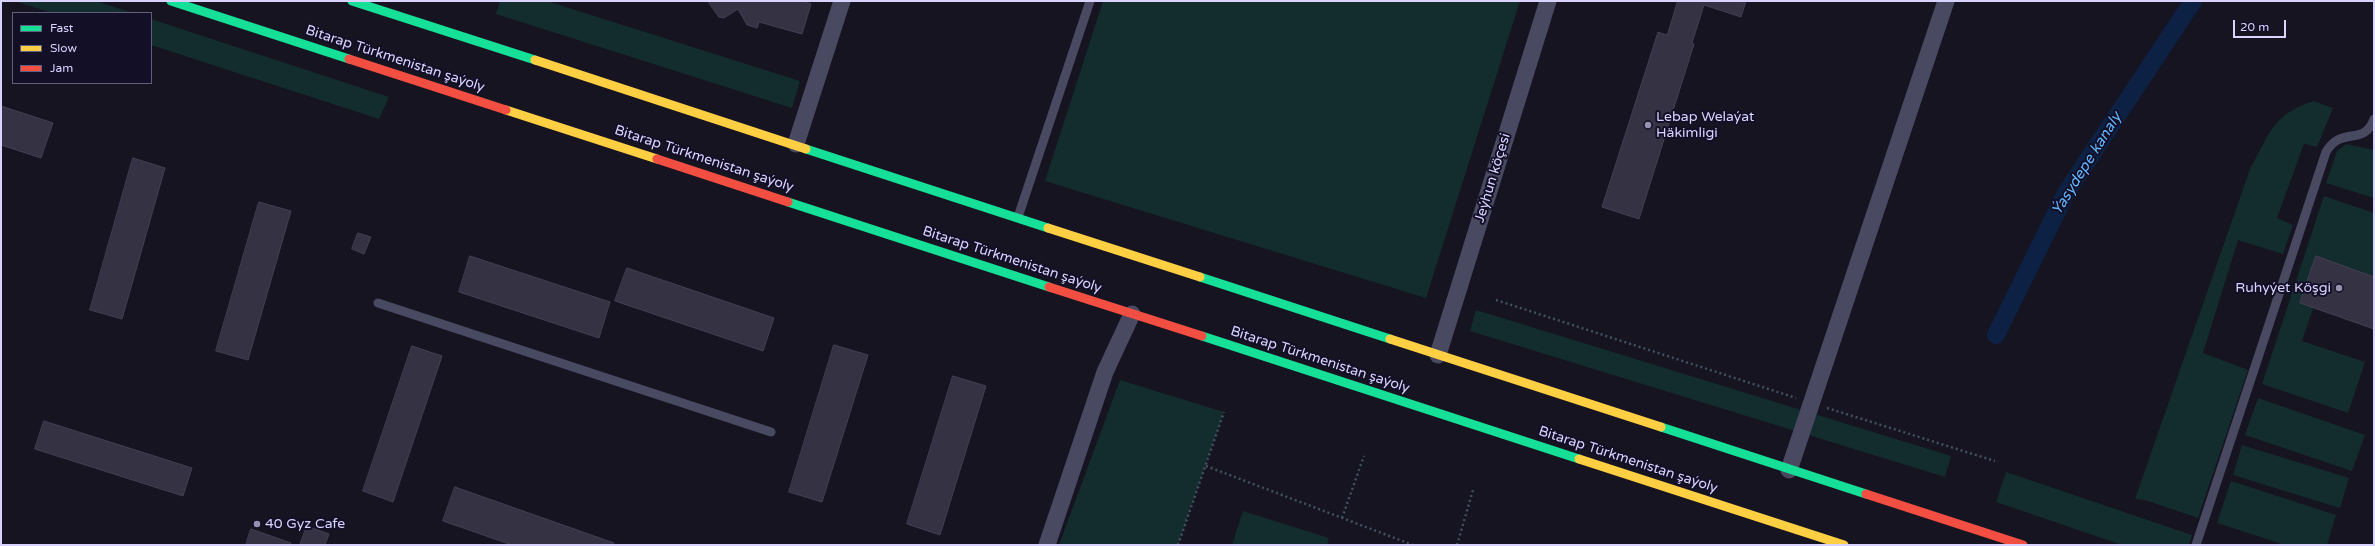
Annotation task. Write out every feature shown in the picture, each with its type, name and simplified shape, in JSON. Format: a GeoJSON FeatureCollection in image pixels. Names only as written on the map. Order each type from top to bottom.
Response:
{"type":"FeatureCollection","features":[{"type":"Feature","properties":{"kind":"main road","name":"Bitarap Türkmenistan şaýoly"},"geometry":{"type":"LineString","coordinates":[[171,1],[1844,545]]}},
{"type":"Feature","properties":{"kind":"main road"},"geometry":{"type":"LineString","coordinates":[[352,1],[796,144],[1789,470],[2023,545]]}},
{"type":"Feature","properties":{"kind":"street"},"geometry":{"type":"LineString","coordinates":[[796,144],[842,1]]}},
{"type":"Feature","properties":{"kind":"street","name":"Jeýhun köçesi"},"geometry":{"type":"LineString","coordinates":[[1438,355],[1548,1]]}},
{"type":"Feature","properties":{"kind":"street"},"geometry":{"type":"LineString","coordinates":[[1789,470],[1946,1]]}},
{"type":"Feature","properties":{"kind":"street"},"geometry":{"type":"LineString","coordinates":[[1047,545],[1105,372],[1132,314]]}},
{"type":"Feature","properties":{"kind":"lane"},"geometry":{"type":"LineString","coordinates":[[1018,217],[1090,1]]}},
{"type":"Feature","properties":{"kind":"lane"},"geometry":{"type":"LineString","coordinates":[[2196,545],[2326,152],[2330,146],[2341,138],[2364,134],[2369,131],[2374,119]]}},
{"type":"Feature","properties":{"kind":"lane"},"geometry":{"type":"LineString","coordinates":[[378,303],[771,432]]}},
{"type":"Feature","properties":{"kind":"path"},"geometry":{"type":"LineString","coordinates":[[1496,300],[1811,403],[1995,461]]}},
{"type":"Feature","properties":{"kind":"path"},"geometry":{"type":"LineString","coordinates":[[1178,545],[1224,412]]}},
{"type":"Feature","properties":{"kind":"path"},"geometry":{"type":"LineString","coordinates":[[1342,518],[1364,456]]}},
{"type":"Feature","properties":{"kind":"path"},"geometry":{"type":"LineString","coordinates":[[1206,466],[1413,545]]}},
{"type":"Feature","properties":{"kind":"path"},"geometry":{"type":"LineString","coordinates":[[1457,545],[1473,490]]}},
{"type":"Feature","properties":{"kind":"green space"},"geometry":{"type":"Polygon","coordinates":[[[15,1],[96,1],[130,12],[49,12],[15,1]]]}},
{"type":"Feature","properties":{"kind":"green space"},"geometry":{"type":"Polygon","coordinates":[[[500,1],[547,1],[800,81],[792,108],[496,14],[500,1]]]}},
{"type":"Feature","properties":{"kind":"green space"},"geometry":{"type":"Polygon","coordinates":[[[1103,1],[1520,1],[1426,298],[1045,181],[1103,1]]]}},
{"type":"Feature","properties":{"kind":"green space"},"geometry":{"type":"Polygon","coordinates":[[[152,19],[389,97],[379,119],[152,45],[152,19]]]}},
{"type":"Feature","properties":{"kind":"green space"},"geometry":{"type":"Polygon","coordinates":[[[2313,101],[2333,108],[2317,147],[2304,144],[2277,218],[2293,225],[2283,254],[2238,240],[2203,353],[2248,370],[2198,518],[2145,500],[2135,499],[2250,169],[2268,135],[2280,119],[2299,106],[2313,101]]]}},
{"type":"Feature","properties":{"kind":"green space"},"geometry":{"type":"Polygon","coordinates":[[[2346,144],[2374,150],[2374,198],[2326,183],[2337,151],[2346,144]]]}},
{"type":"Feature","properties":{"kind":"green space"},"geometry":{"type":"Polygon","coordinates":[[[2324,196],[2374,213],[2374,296],[2323,279],[2302,341],[2365,362],[2348,413],[2262,384],[2324,196]]]}},
{"type":"Feature","properties":{"kind":"green space"},"geometry":{"type":"Polygon","coordinates":[[[1476,310],[1951,456],[1945,477],[1470,331],[1476,310]]]}},
{"type":"Feature","properties":{"kind":"green space"},"geometry":{"type":"Polygon","coordinates":[[[1120,380],[1224,412],[1178,545],[1059,545],[1120,380]]]}},
{"type":"Feature","properties":{"kind":"green space"},"geometry":{"type":"Polygon","coordinates":[[[2258,398],[2365,435],[2352,471],[2245,435],[2258,398]]]}},
{"type":"Feature","properties":{"kind":"green space"},"geometry":{"type":"Polygon","coordinates":[[[2242,445],[2349,478],[2340,508],[2233,475],[2242,445]]]}},
{"type":"Feature","properties":{"kind":"green space"},"geometry":{"type":"Polygon","coordinates":[[[2006,472],[2192,535],[2189,545],[2122,545],[1996,502],[2006,472]]]}},
{"type":"Feature","properties":{"kind":"green space"},"geometry":{"type":"Polygon","coordinates":[[[2231,481],[2336,515],[2327,545],[2285,545],[2217,523],[2231,481]]]}},
{"type":"Feature","properties":{"kind":"green space"},"geometry":{"type":"Polygon","coordinates":[[[1243,511],[1329,538],[1327,545],[1232,545],[1243,511]]]}},
{"type":"Feature","properties":{"kind":"building"},"geometry":{"type":"Polygon","coordinates":[[[708,1],[803,1],[811,4],[802,34],[759,22],[757,28],[747,25],[738,9],[724,18],[719,17],[708,1]]]}},
{"type":"Feature","properties":{"kind":"building","name":"Lebap Welaýat Häkimligi"},"geometry":{"type":"Polygon","coordinates":[[[1678,1],[1746,1],[1741,17],[1704,5],[1692,43],[1694,44],[1639,219],[1602,207],[1658,32],[1667,35],[1678,1]]]}},
{"type":"Feature","properties":{"kind":"building"},"geometry":{"type":"Polygon","coordinates":[[[1,106],[53,123],[41,158],[1,145],[1,106]]]}},
{"type":"Feature","properties":{"kind":"building"},"geometry":{"type":"Polygon","coordinates":[[[133,158],[165,168],[122,319],[90,310],[133,158]]]}},
{"type":"Feature","properties":{"kind":"building"},"geometry":{"type":"Polygon","coordinates":[[[259,202],[291,211],[248,360],[216,351],[259,202]]]}},
{"type":"Feature","properties":{"kind":"building"},"geometry":{"type":"Polygon","coordinates":[[[358,233],[371,237],[364,254],[352,249],[358,233]]]}},
{"type":"Feature","properties":{"kind":"building"},"geometry":{"type":"Polygon","coordinates":[[[470,256],[610,302],[599,338],[459,292],[470,256]]]}},
{"type":"Feature","properties":{"kind":"building","name":"Ruhyýet Köşgi"},"geometry":{"type":"Polygon","coordinates":[[[2316,256],[2374,277],[2374,329],[2300,303],[2316,256]]]}},
{"type":"Feature","properties":{"kind":"building"},"geometry":{"type":"Polygon","coordinates":[[[627,268],[774,318],[763,351],[615,301],[627,268]]]}},
{"type":"Feature","properties":{"kind":"building"},"geometry":{"type":"Polygon","coordinates":[[[834,345],[868,355],[822,502],[789,492],[834,345]]]}},
{"type":"Feature","properties":{"kind":"building"},"geometry":{"type":"Polygon","coordinates":[[[412,346],[442,356],[393,502],[363,491],[412,346]]]}},
{"type":"Feature","properties":{"kind":"building"},"geometry":{"type":"Polygon","coordinates":[[[953,376],[986,386],[940,535],[907,524],[953,376]]]}},
{"type":"Feature","properties":{"kind":"building"},"geometry":{"type":"Polygon","coordinates":[[[44,421],[192,468],[183,496],[35,449],[44,421]]]}},
{"type":"Feature","properties":{"kind":"building"},"geometry":{"type":"Polygon","coordinates":[[[455,487],[614,543],[613,545],[512,545],[443,521],[455,487]]]}},
{"type":"Feature","properties":{"kind":"building","name":"40 Gyz Cafe"},"geometry":{"type":"Polygon","coordinates":[[[307,526],[329,534],[325,545],[300,545],[307,526]]]}},
{"type":"Feature","properties":{"kind":"building","name":"40 Gyz Cafe"},"geometry":{"type":"Polygon","coordinates":[[[251,529],[291,543],[290,545],[246,545],[251,529]]]}},
{"type":"Feature","properties":{"kind":"waterway","name":"Ýasydepe kanaly"},"geometry":{"type":"LineString","coordinates":[[1996,335],[2066,193],[2193,1]]}},
{"type":"Feature","properties":{"kind":"traffic: fast"},"geometry":{"type":"LineString","coordinates":[[171,1],[349,59]]}},
{"type":"Feature","properties":{"kind":"traffic: fast"},"geometry":{"type":"LineString","coordinates":[[352,1],[535,60]]}},
{"type":"Feature","properties":{"kind":"traffic: fast"},"geometry":{"type":"LineString","coordinates":[[806,149],[1048,228]]}},
{"type":"Feature","properties":{"kind":"traffic: fast"},"geometry":{"type":"LineString","coordinates":[[788,202],[1049,287]]}},
{"type":"Feature","properties":{"kind":"traffic: fast"},"geometry":{"type":"LineString","coordinates":[[1200,277],[1390,339]]}},
{"type":"Feature","properties":{"kind":"traffic: fast"},"geometry":{"type":"LineString","coordinates":[[1202,336],[1579,459]]}},
{"type":"Feature","properties":{"kind":"traffic: fast"},"geometry":{"type":"LineString","coordinates":[[1661,427],[1866,494]]}},
{"type":"Feature","properties":{"kind":"traffic: slow"},"geometry":{"type":"LineString","coordinates":[[535,60],[806,149]]}},
{"type":"Feature","properties":{"kind":"traffic: slow"},"geometry":{"type":"LineString","coordinates":[[506,110],[657,159]]}},
{"type":"Feature","properties":{"kind":"traffic: slow"},"geometry":{"type":"LineString","coordinates":[[1048,228],[1200,277]]}},
{"type":"Feature","properties":{"kind":"traffic: slow"},"geometry":{"type":"LineString","coordinates":[[1390,339],[1661,427]]}},
{"type":"Feature","properties":{"kind":"traffic: slow"},"geometry":{"type":"LineString","coordinates":[[1579,459],[1844,545]]}},
{"type":"Feature","properties":{"kind":"traffic: jam"},"geometry":{"type":"LineString","coordinates":[[349,59],[506,110]]}},
{"type":"Feature","properties":{"kind":"traffic: jam"},"geometry":{"type":"LineString","coordinates":[[657,159],[788,202]]}},
{"type":"Feature","properties":{"kind":"traffic: jam"},"geometry":{"type":"LineString","coordinates":[[1049,287],[1202,336]]}},
{"type":"Feature","properties":{"kind":"traffic: jam"},"geometry":{"type":"LineString","coordinates":[[1866,494],[2023,545]]}},
{"type":"Feature","properties":{"kind":"place","name":"Lebap Welaýat Häkimligi"},"geometry":{"type":"Point","coordinates":[1648,125]}},
{"type":"Feature","properties":{"kind":"place","name":"Ruhyýet Köşgi"},"geometry":{"type":"Point","coordinates":[2339,288]}},
{"type":"Feature","properties":{"kind":"place","name":"40 Gyz Cafe"},"geometry":{"type":"Point","coordinates":[257,524]}}]}
